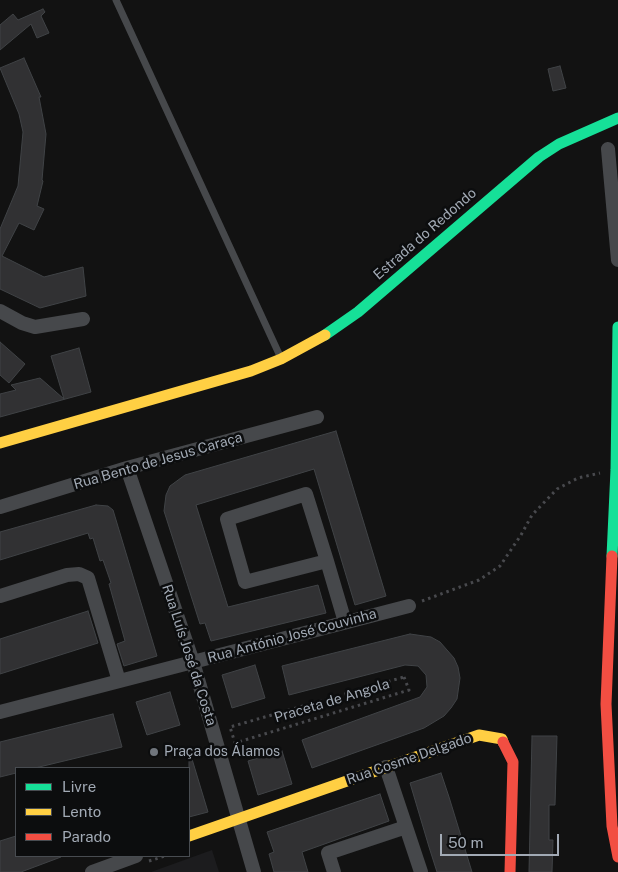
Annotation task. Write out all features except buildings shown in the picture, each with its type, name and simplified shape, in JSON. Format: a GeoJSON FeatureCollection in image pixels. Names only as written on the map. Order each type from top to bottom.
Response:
{"type":"FeatureCollection","features":[{"type":"Feature","properties":{"kind":"street","name":"Estrada do Redondo"},"geometry":{"type":"LineString","coordinates":[[0,443],[251,371],[281,359],[318,339],[358,312],[539,157],[559,144],[618,118]]}},
{"type":"Feature","properties":{"kind":"street"},"geometry":{"type":"LineString","coordinates":[[608,149],[618,260]]}},
{"type":"Feature","properties":{"kind":"street"},"geometry":{"type":"LineString","coordinates":[[0,311],[22,323],[36,327],[83,319]]}},
{"type":"Feature","properties":{"kind":"street"},"geometry":{"type":"LineString","coordinates":[[618,327],[612,689],[612,826],[618,857]]}},
{"type":"Feature","properties":{"kind":"street","name":"Rua Bento de Jesus Caraça"},"geometry":{"type":"LineString","coordinates":[[0,508],[127,468],[317,418]]}},
{"type":"Feature","properties":{"kind":"street","name":"Rua Luís José da Costa"},"geometry":{"type":"LineString","coordinates":[[127,468],[193,662],[254,872]]}},
{"type":"Feature","properties":{"kind":"street"},"geometry":{"type":"LineString","coordinates":[[326,561],[245,582],[227,519],[306,494],[345,622]]}},
{"type":"Feature","properties":{"kind":"street"},"geometry":{"type":"LineString","coordinates":[[0,596],[67,575],[79,574],[88,578],[119,681]]}},
{"type":"Feature","properties":{"kind":"street","name":"Rua António José Couvinha"},"geometry":{"type":"LineString","coordinates":[[0,712],[409,606]]}},
{"type":"Feature","properties":{"kind":"street","name":"Rua Cosme Delgado"},"geometry":{"type":"LineString","coordinates":[[190,836],[478,735],[502,739],[513,762],[510,872]]}},
{"type":"Feature","properties":{"kind":"street"},"geometry":{"type":"LineString","coordinates":[[386,767],[421,872]]}},
{"type":"Feature","properties":{"kind":"street"},"geometry":{"type":"LineString","coordinates":[[334,872],[328,853],[406,828]]}},
{"type":"Feature","properties":{"kind":"street"},"geometry":{"type":"LineString","coordinates":[[92,872],[133,857]]}},
{"type":"Feature","properties":{"kind":"lane"},"geometry":{"type":"LineString","coordinates":[[116,0],[281,359]]}},
{"type":"Feature","properties":{"kind":"path"},"geometry":{"type":"LineString","coordinates":[[409,606],[479,580],[500,566],[521,535],[532,514],[557,490],[578,478],[617,470]]}},
{"type":"Feature","properties":{"kind":"path","name":"Praceta de Angola"},"geometry":{"type":"LineString","coordinates":[[404,677],[409,690],[235,743],[230,727],[404,677]]}},
{"type":"Feature","properties":{"kind":"shaded area"},"geometry":{"type":"Polygon","coordinates":[[[212,850],[219,872],[151,872],[212,850]]]}},
{"type":"Feature","properties":{"kind":"traffic: fast"},"geometry":{"type":"LineString","coordinates":[[325,335],[358,312],[539,157],[559,144],[618,118]]}},
{"type":"Feature","properties":{"kind":"traffic: fast"},"geometry":{"type":"LineString","coordinates":[[612,556],[616,470],[618,327]]}},
{"type":"Feature","properties":{"kind":"traffic: slow"},"geometry":{"type":"LineString","coordinates":[[0,443],[251,371],[281,359],[325,335]]}},
{"type":"Feature","properties":{"kind":"traffic: slow"},"geometry":{"type":"LineString","coordinates":[[190,836],[479,735],[502,739],[503,742]]}},
{"type":"Feature","properties":{"kind":"traffic: jam"},"geometry":{"type":"LineString","coordinates":[[612,556],[606,704],[612,826],[618,857]]}},
{"type":"Feature","properties":{"kind":"traffic: jam"},"geometry":{"type":"LineString","coordinates":[[503,742],[513,762],[510,872]]}},
{"type":"Feature","properties":{"kind":"place","name":"Praça dos Álamos"},"geometry":{"type":"Point","coordinates":[154,752]}}]}
